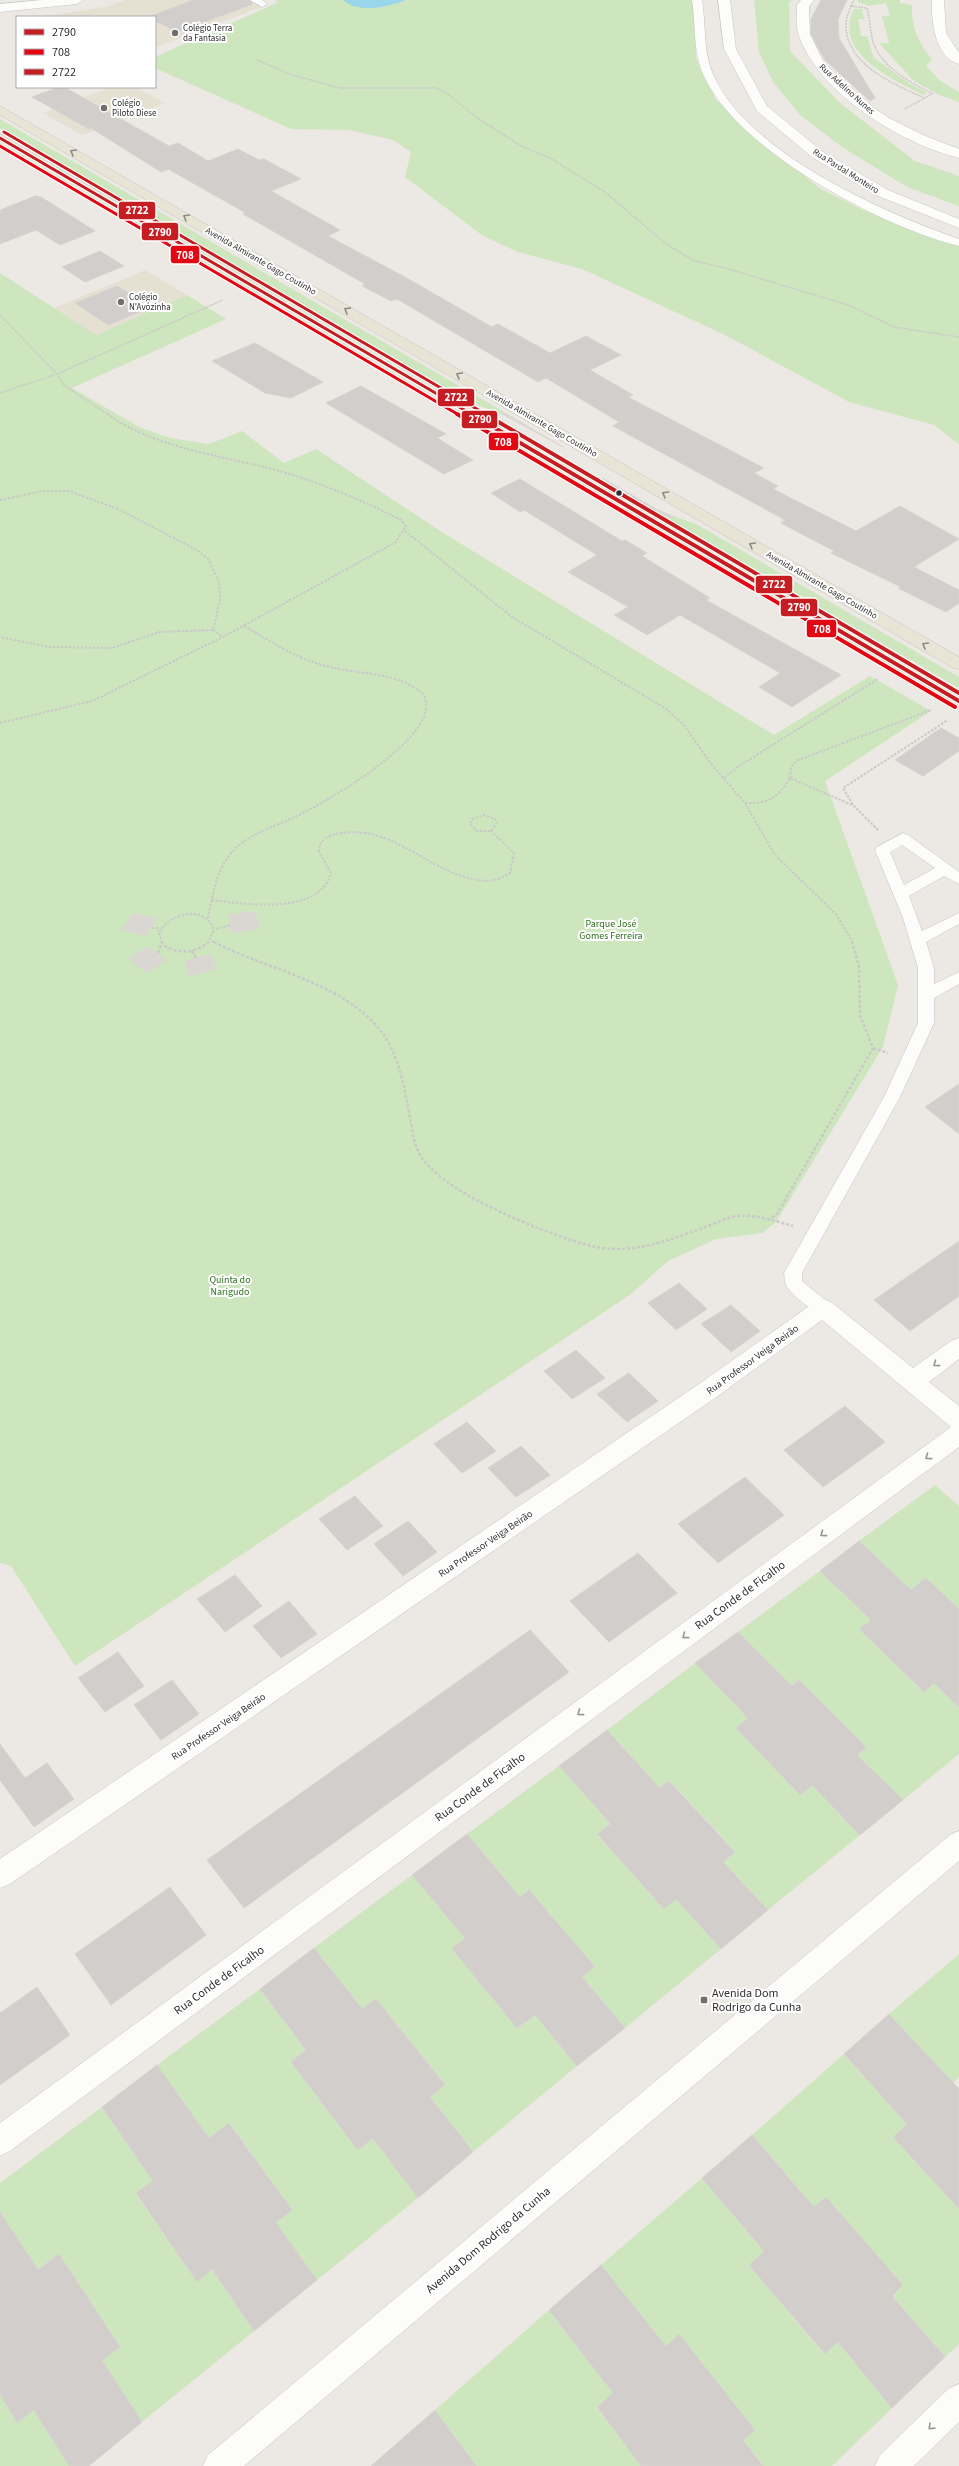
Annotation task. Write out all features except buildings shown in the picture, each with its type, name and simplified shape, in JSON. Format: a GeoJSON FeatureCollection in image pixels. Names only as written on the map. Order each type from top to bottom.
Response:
{"type":"FeatureCollection","features":[{"type":"Feature","properties":{"kind":"main road","name":"Avenida Almirante Gago Coutinho"},"geometry":{"type":"LineString","coordinates":[[0,110],[959,664]]}},
{"type":"Feature","properties":{"kind":"main road"},"geometry":{"type":"LineString","coordinates":[[0,138],[958,701]]}},
{"type":"Feature","properties":{"kind":"main road"},"geometry":{"type":"LineString","coordinates":[[553,462],[582,447]]}},
{"type":"Feature","properties":{"kind":"main road"},"geometry":{"type":"LineString","coordinates":[[585,481],[614,465]]}},
{"type":"Feature","properties":{"kind":"street"},"geometry":{"type":"LineString","coordinates":[[0,8],[77,0]]}},
{"type":"Feature","properties":{"kind":"street","name":"Rua Pardal Monteiro"},"geometry":{"type":"LineString","coordinates":[[724,0],[730,49],[762,108],[818,155],[883,193],[959,224]]}},
{"type":"Feature","properties":{"kind":"street","name":"Rua Adelino Nunes"},"geometry":{"type":"LineString","coordinates":[[808,0],[803,5],[804,34],[819,65],[869,111],[884,121],[918,138],[959,154]]}},
{"type":"Feature","properties":{"kind":"street"},"geometry":{"type":"LineString","coordinates":[[938,0],[937,28],[947,48],[959,60]]}},
{"type":"Feature","properties":{"kind":"street"},"geometry":{"type":"LineString","coordinates":[[823,1308],[914,1380],[959,1420]]}},
{"type":"Feature","properties":{"kind":"street","name":"Rua Professor Veiga Beirão"},"geometry":{"type":"LineString","coordinates":[[0,1875],[707,1391],[823,1308]]}},
{"type":"Feature","properties":{"kind":"street"},"geometry":{"type":"LineString","coordinates":[[914,1380],[959,1347]]}},
{"type":"Feature","properties":{"kind":"street","name":"Rua Conde de Ficalho"},"geometry":{"type":"LineString","coordinates":[[0,2141],[959,1434]]}},
{"type":"Feature","properties":{"kind":"street","name":"Avenida Dom Rodrigo da Cunha"},"geometry":{"type":"LineString","coordinates":[[219,2466],[959,1844]]}},
{"type":"Feature","properties":{"kind":"street"},"geometry":{"type":"LineString","coordinates":[[891,2466],[959,2400]]}},
{"type":"Feature","properties":{"kind":"lane"},"geometry":{"type":"LineString","coordinates":[[697,0],[704,62],[715,88],[725,103],[746,126],[815,179],[851,199],[909,226],[959,243]]}},
{"type":"Feature","properties":{"kind":"lane"},"geometry":{"type":"LineString","coordinates":[[823,1308],[794,1284],[793,1273],[892,1097],[926,1023],[928,995],[926,968],[918,940],[882,850],[903,838],[959,879]]}},
{"type":"Feature","properties":{"kind":"lane"},"geometry":{"type":"LineString","coordinates":[[900,894],[945,869]]}},
{"type":"Feature","properties":{"kind":"lane"},"geometry":{"type":"LineString","coordinates":[[918,940],[959,918]]}},
{"type":"Feature","properties":{"kind":"lane"},"geometry":{"type":"LineString","coordinates":[[928,995],[959,977]]}},
{"type":"Feature","properties":{"kind":"path"},"geometry":{"type":"LineString","coordinates":[[854,0],[844,18],[844,26],[855,55],[874,71],[925,98]]}},
{"type":"Feature","properties":{"kind":"path"},"geometry":{"type":"LineString","coordinates":[[851,6],[867,8],[874,42],[881,57],[912,82],[933,94],[884,121]]}},
{"type":"Feature","properties":{"kind":"path"},"geometry":{"type":"LineString","coordinates":[[257,60],[289,74],[340,88],[436,88],[445,92],[480,119],[521,146],[550,158],[605,192],[665,243],[694,261],[722,267],[851,306],[894,327],[959,337]]}},
{"type":"Feature","properties":{"kind":"path"},"geometry":{"type":"LineString","coordinates":[[0,393],[57,374],[223,300]]}},
{"type":"Feature","properties":{"kind":"path"},"geometry":{"type":"LineString","coordinates":[[0,315],[57,374],[64,385],[127,428],[170,445],[282,472],[354,496],[401,520],[406,526],[396,542],[223,637],[92,701],[0,723]]}},
{"type":"Feature","properties":{"kind":"path"},"geometry":{"type":"LineString","coordinates":[[0,500],[45,491],[70,492],[110,506],[172,536],[206,558],[219,581],[220,599],[213,630]]}},
{"type":"Feature","properties":{"kind":"path"},"geometry":{"type":"LineString","coordinates":[[404,531],[512,617],[665,708],[683,724],[712,765],[745,802],[775,855],[836,914],[853,943],[859,966],[860,1015],[873,1048],[777,1214],[768,1220]]}},
{"type":"Feature","properties":{"kind":"path"},"geometry":{"type":"LineString","coordinates":[[208,918],[218,875],[224,861],[233,851],[250,835],[307,812],[352,785],[406,741],[421,723],[427,707],[422,693],[402,681],[321,665],[296,656],[244,625]]}},
{"type":"Feature","properties":{"kind":"path"},"geometry":{"type":"LineString","coordinates":[[0,637],[49,647],[112,648],[159,632],[213,630],[223,637]]}},
{"type":"Feature","properties":{"kind":"path"},"geometry":{"type":"LineString","coordinates":[[724,778],[739,766],[899,666]]}},
{"type":"Feature","properties":{"kind":"path"},"geometry":{"type":"LineString","coordinates":[[745,802],[770,803],[776,799],[790,778],[790,767],[798,760],[958,701]]}},
{"type":"Feature","properties":{"kind":"path"},"geometry":{"type":"LineString","coordinates":[[892,844],[853,806],[843,788],[952,718]]}},
{"type":"Feature","properties":{"kind":"path"},"geometry":{"type":"LineString","coordinates":[[790,778],[853,806]]}},
{"type":"Feature","properties":{"kind":"path"},"geometry":{"type":"LineString","coordinates":[[212,900],[280,906],[310,897],[325,886],[330,878],[329,866],[320,853],[319,848],[322,842],[334,834],[353,832],[376,835],[408,849],[456,875],[472,880],[497,880],[507,876],[514,866],[514,853],[491,831],[477,831],[470,824],[472,819],[483,814],[495,819],[497,823],[491,831]]}},
{"type":"Feature","properties":{"kind":"path"},"geometry":{"type":"LineString","coordinates":[[199,914],[208,918],[216,929],[212,941],[192,951],[170,949],[162,943],[159,936],[160,928],[166,921],[176,916],[199,914]]}},
{"type":"Feature","properties":{"kind":"path"},"geometry":{"type":"LineString","coordinates":[[216,929],[230,925]]}},
{"type":"Feature","properties":{"kind":"path"},"geometry":{"type":"LineString","coordinates":[[152,928],[160,928]]}},
{"type":"Feature","properties":{"kind":"path"},"geometry":{"type":"LineString","coordinates":[[212,941],[247,958],[294,974],[346,999],[375,1024],[394,1052],[404,1085],[418,1152],[439,1178],[465,1194],[585,1245],[614,1250],[640,1251],[738,1215],[768,1220],[817,1232]]}},
{"type":"Feature","properties":{"kind":"path"},"geometry":{"type":"LineString","coordinates":[[158,953],[162,943]]}},
{"type":"Feature","properties":{"kind":"path"},"geometry":{"type":"LineString","coordinates":[[192,951],[196,958]]}},
{"type":"Feature","properties":{"kind":"shaded area","name":"Colégio Terra da Fantasia"},"geometry":{"type":"Polygon","coordinates":[[[125,0],[246,0],[261,7],[156,48],[156,16],[48,16],[109,6],[125,0]]]}},
{"type":"Feature","properties":{"kind":"shaded area","name":"Colégio Piloto Diese"},"geometry":{"type":"Polygon","coordinates":[[[108,88],[137,88],[165,103],[82,135],[43,113],[108,88]]]}},
{"type":"Feature","properties":{"kind":"shaded area","name":"Colégio N'Avózinha"},"geometry":{"type":"Polygon","coordinates":[[[145,270],[187,295],[96,335],[54,308],[145,270]]]}},
{"type":"Feature","properties":{"kind":"shaded area"},"geometry":{"type":"Polygon","coordinates":[[[504,412],[564,447],[564,448],[501,414],[504,412]]]}},
{"type":"Feature","properties":{"kind":"shaded area"},"geometry":{"type":"Polygon","coordinates":[[[601,478],[657,509],[674,516],[669,519],[601,478]]]}},
{"type":"Feature","properties":{"kind":"shaded area"},"geometry":{"type":"Polygon","coordinates":[[[255,911],[260,929],[231,933],[228,915],[255,911]]]}},
{"type":"Feature","properties":{"kind":"shaded area"},"geometry":{"type":"Polygon","coordinates":[[[133,913],[157,918],[146,936],[122,930],[133,913]]]}},
{"type":"Feature","properties":{"kind":"shaded area"},"geometry":{"type":"Polygon","coordinates":[[[148,946],[167,960],[147,973],[128,959],[148,946]]]}},
{"type":"Feature","properties":{"kind":"shaded area"},"geometry":{"type":"Polygon","coordinates":[[[210,954],[217,969],[190,976],[184,961],[210,954]]]}},
{"type":"Feature","properties":{"kind":"green space"},"geometry":{"type":"Polygon","coordinates":[[[274,0],[694,0],[696,58],[716,100],[819,188],[863,210],[959,245],[959,444],[934,425],[849,402],[725,335],[582,269],[518,252],[483,236],[405,177],[411,152],[393,140],[349,130],[291,129],[156,68],[156,57],[279,2],[274,0]]]}},
{"type":"Feature","properties":{"kind":"green space"},"geometry":{"type":"Polygon","coordinates":[[[754,0],[792,0],[789,3],[790,51],[840,103],[915,161],[959,176],[959,206],[907,187],[842,147],[800,115],[773,82],[759,52],[754,0]]]}},
{"type":"Feature","properties":{"kind":"green space"},"geometry":{"type":"Polygon","coordinates":[[[858,0],[900,0],[900,3],[912,5],[916,34],[919,41],[932,59],[926,66],[939,80],[959,92],[959,102],[935,93],[913,80],[879,43],[889,43],[882,16],[890,16],[886,3],[869,6],[858,2],[858,0]]]}},
{"type":"Feature","properties":{"kind":"green space"},"geometry":{"type":"Polygon","coordinates":[[[854,9],[862,9],[864,19],[858,19],[861,36],[867,36],[874,58],[909,83],[927,93],[923,95],[896,81],[869,62],[858,51],[851,39],[849,25],[854,9]]]}},
{"type":"Feature","properties":{"kind":"green space"},"geometry":{"type":"Polygon","coordinates":[[[0,119],[504,412],[501,414],[472,403],[0,128],[0,119]]]}},
{"type":"Feature","properties":{"kind":"green space"},"geometry":{"type":"Polygon","coordinates":[[[0,273],[96,335],[187,295],[226,319],[72,388],[139,427],[170,438],[209,444],[242,431],[284,463],[316,449],[445,534],[774,735],[870,676],[931,711],[825,781],[898,985],[883,1047],[776,1222],[762,1233],[716,1239],[668,1261],[631,1294],[75,1666],[11,1566],[0,1563],[0,273]]]}},
{"type":"Feature","properties":{"kind":"green space"},"geometry":{"type":"Polygon","coordinates":[[[674,516],[698,525],[959,677],[959,688],[669,519],[674,516]]]}},
{"type":"Feature","properties":{"kind":"green space"},"geometry":{"type":"Polygon","coordinates":[[[935,1485],[959,1506],[959,1609],[926,1578],[911,1590],[859,1541],[935,1485]]]}},
{"type":"Feature","properties":{"kind":"green space"},"geometry":{"type":"Polygon","coordinates":[[[820,1571],[871,1620],[859,1629],[923,1692],[934,1683],[959,1707],[959,1754],[903,1800],[857,1755],[866,1747],[799,1681],[792,1686],[738,1632],[820,1571]]]}},
{"type":"Feature","properties":{"kind":"green space"},"geometry":{"type":"Polygon","coordinates":[[[695,1663],[748,1718],[736,1728],[800,1794],[812,1785],[860,1835],[768,1910],[723,1862],[735,1851],[670,1781],[660,1788],[607,1730],[695,1663]]]}},
{"type":"Feature","properties":{"kind":"green space"},"geometry":{"type":"Polygon","coordinates":[[[559,1766],[611,1824],[597,1835],[664,1909],[676,1899],[721,1949],[625,2028],[582,1977],[529,1890],[520,1897],[467,1834],[559,1766]]]}},
{"type":"Feature","properties":{"kind":"green space"},"geometry":{"type":"Polygon","coordinates":[[[412,1875],[465,1938],[452,1949],[517,2028],[535,2015],[577,2066],[473,2152],[430,2097],[445,2085],[376,1999],[362,2009],[314,1948],[412,1875]]]}},
{"type":"Feature","properties":{"kind":"green space"},"geometry":{"type":"Polygon","coordinates":[[[959,1954],[959,2077],[953,2083],[889,2014],[959,1954]]]}},
{"type":"Feature","properties":{"kind":"green space"},"geometry":{"type":"Polygon","coordinates":[[[260,1989],[306,2050],[358,2150],[373,2138],[418,2198],[317,2280],[276,2223],[292,2210],[230,2123],[209,2138],[157,2065],[260,1989]]]}},
{"type":"Feature","properties":{"kind":"green space"},"geometry":{"type":"Polygon","coordinates":[[[844,2054],[907,2124],[893,2137],[959,2209],[959,2344],[945,2357],[892,2296],[903,2285],[826,2197],[814,2207],[752,2135],[844,2054]]]}},
{"type":"Feature","properties":{"kind":"green space"},"geometry":{"type":"Polygon","coordinates":[[[102,2107],[153,2181],[136,2194],[196,2281],[212,2269],[254,2331],[142,2422],[102,2360],[119,2346],[59,2254],[38,2270],[0,2212],[0,2183],[102,2107]]]}},
{"type":"Feature","properties":{"kind":"green space"},"geometry":{"type":"Polygon","coordinates":[[[702,2178],[764,2251],[749,2265],[824,2354],[838,2342],[892,2408],[832,2466],[763,2466],[743,2441],[755,2430],[679,2335],[666,2346],[601,2265],[702,2178]]]}},
{"type":"Feature","properties":{"kind":"green space"},"geometry":{"type":"Polygon","coordinates":[[[549,2310],[613,2393],[597,2408],[641,2466],[476,2466],[435,2410],[549,2310]]]}},
{"type":"Feature","properties":{"kind":"green space"},"geometry":{"type":"Polygon","coordinates":[[[0,2394],[34,2410],[69,2466],[0,2466],[0,2394]]]}},
{"type":"Feature","properties":{"kind":"water"},"geometry":{"type":"Polygon","coordinates":[[[343,0],[406,0],[382,7],[365,8],[357,7],[343,0]]]}},
{"type":"Feature","properties":{"kind":"transit line","name":"2722"},"geometry":{"type":"LineString","coordinates":[[4,132],[959,693]]}},
{"type":"Feature","properties":{"kind":"transit line","name":"2790"},"geometry":{"type":"LineString","coordinates":[[0,138],[959,701]]}},
{"type":"Feature","properties":{"kind":"transit line","name":"708"},"geometry":{"type":"LineString","coordinates":[[0,146],[955,707]]}},
{"type":"Feature","properties":{"kind":"place","name":"Colégio Terra da Fantasia"},"geometry":{"type":"Point","coordinates":[175,33]}},
{"type":"Feature","properties":{"kind":"place","name":"Colégio Piloto Diese"},"geometry":{"type":"Point","coordinates":[104,108]}},
{"type":"Feature","properties":{"kind":"place","name":"Colégio N'Avózinha"},"geometry":{"type":"Point","coordinates":[121,302]}},
{"type":"Feature","properties":{"kind":"place","name":"Avenida Dom Rodrigo da Cunha"},"geometry":{"type":"Point","coordinates":[704,2000]}},
{"type":"Feature","properties":{"kind":"park label","name":"Parque José Gomes Ferreira"},"geometry":{"type":"Point","coordinates":[611,928]}},
{"type":"Feature","properties":{"kind":"park label","name":"Quinta do Narigudo"},"geometry":{"type":"Point","coordinates":[230,1284]}}]}
